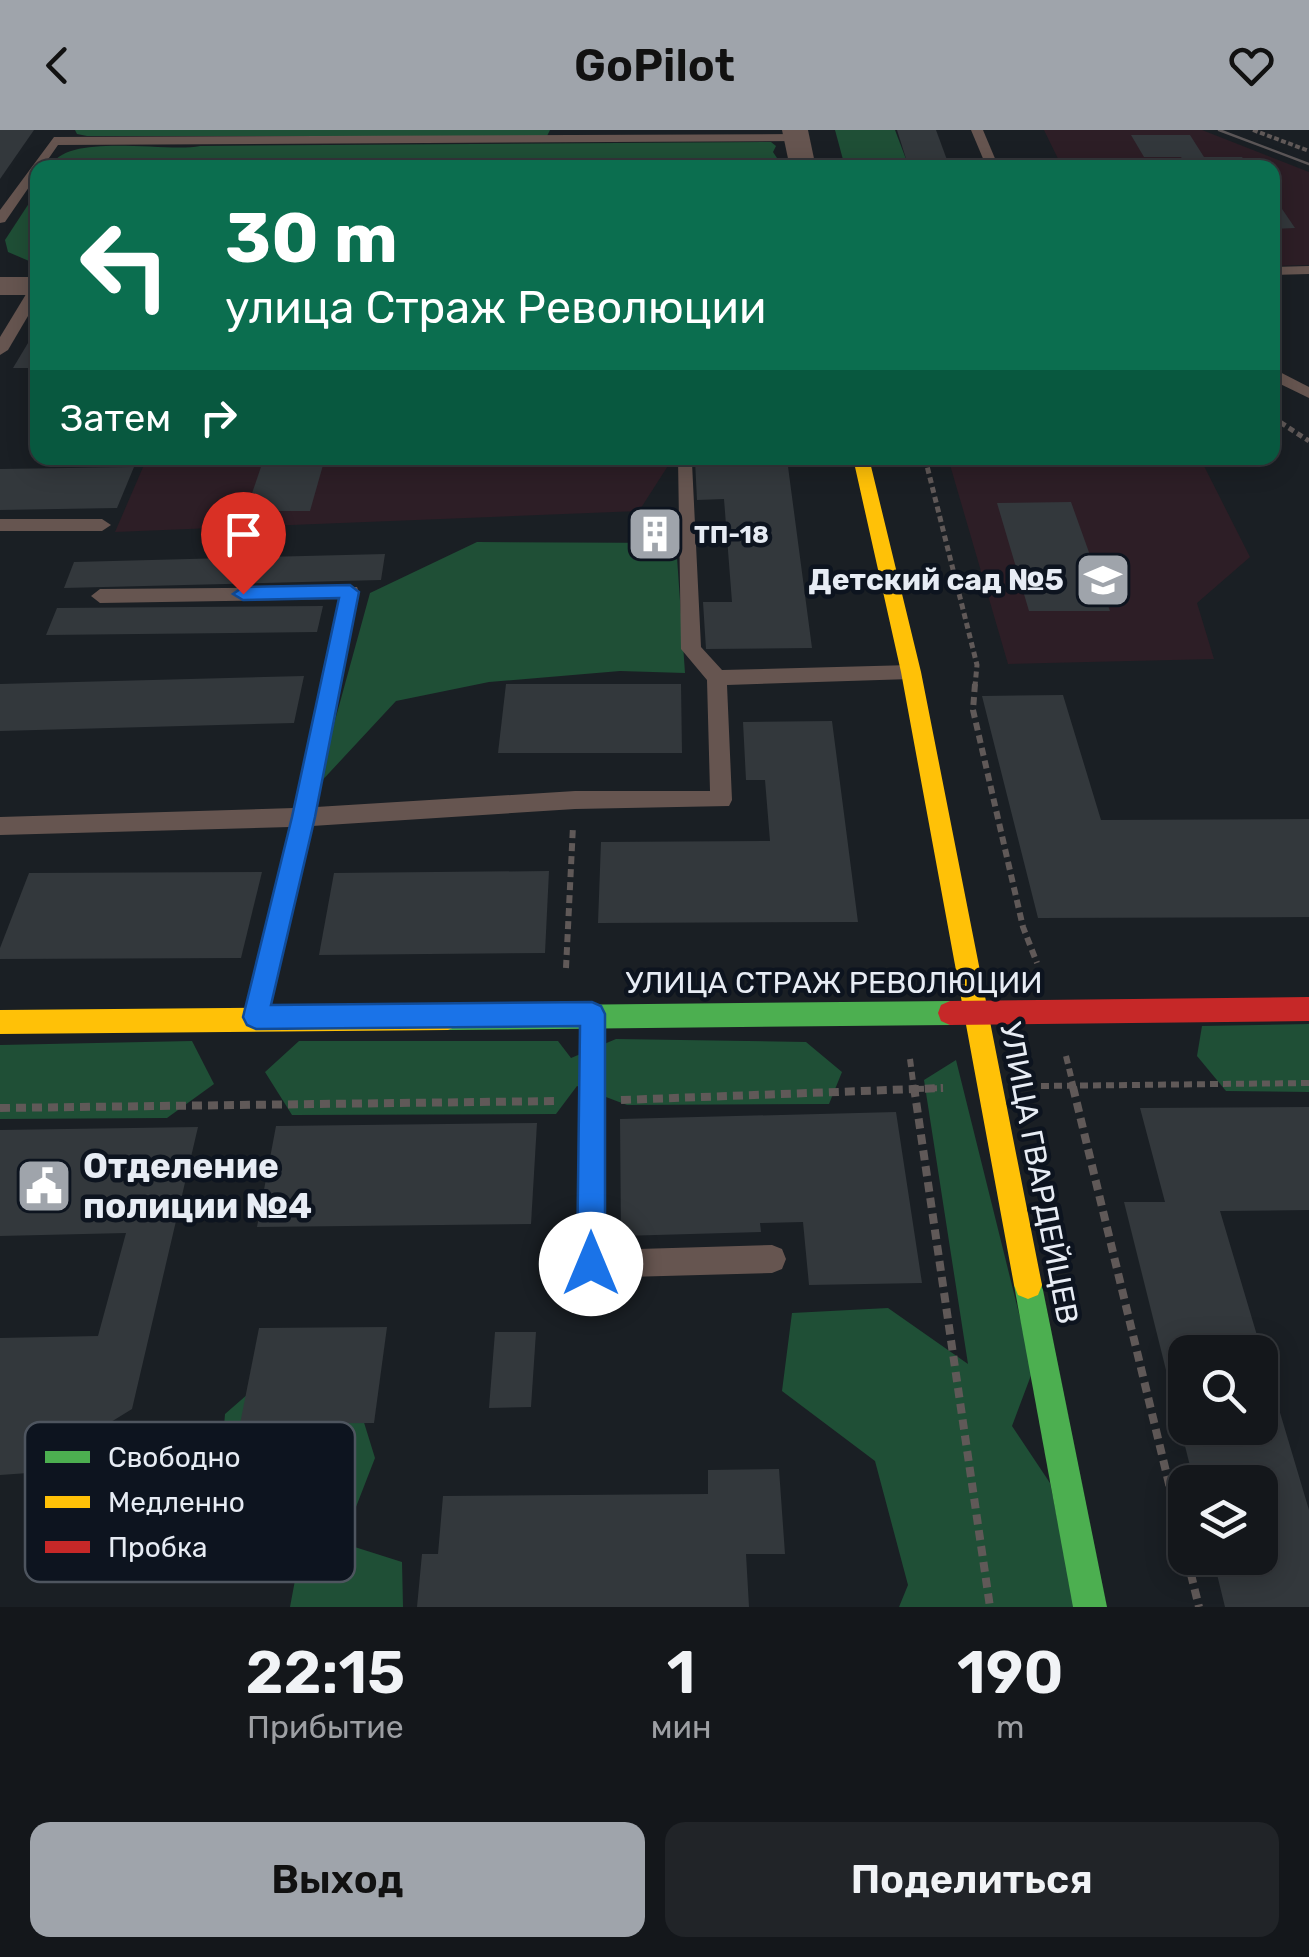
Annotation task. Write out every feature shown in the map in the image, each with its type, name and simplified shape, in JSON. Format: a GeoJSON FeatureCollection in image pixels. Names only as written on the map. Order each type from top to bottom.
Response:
{"type":"FeatureCollection","features":[{"type":"Feature","properties":{"kind":"street"},"geometry":{"type":"LineString","coordinates":[[796,134],[801,160]]}},
{"type":"Feature","properties":{"kind":"street"},"geometry":{"type":"LineString","coordinates":[[0,286],[30,286]]}},
{"type":"Feature","properties":{"kind":"street","name":"УЛИЦА ГВАРДЕЙЦЕВ"},"geometry":{"type":"LineString","coordinates":[[863,465],[912,672],[1090,1607]]}},
{"type":"Feature","properties":{"kind":"street","name":"УЛИЦА СТРАЖ РЕВОЛЮЦИИ"},"geometry":{"type":"LineString","coordinates":[[0,1022],[1309,1009]]}},
{"type":"Feature","properties":{"kind":"lane"},"geometry":{"type":"LineString","coordinates":[[977,130],[990,160]]}},
{"type":"Feature","properties":{"kind":"lane"},"geometry":{"type":"LineString","coordinates":[[40,160],[57,135],[796,134]]}},
{"type":"Feature","properties":{"kind":"lane"},"geometry":{"type":"LineString","coordinates":[[0,219],[30,175]]}},
{"type":"Feature","properties":{"kind":"lane"},"geometry":{"type":"LineString","coordinates":[[1280,271],[1309,270]]}},
{"type":"Feature","properties":{"kind":"lane"},"geometry":{"type":"LineString","coordinates":[[0,350],[30,299]]}},
{"type":"Feature","properties":{"kind":"lane"},"geometry":{"type":"LineString","coordinates":[[1280,378],[1309,393]]}},
{"type":"Feature","properties":{"kind":"lane"},"geometry":{"type":"LineString","coordinates":[[1,827],[304,817],[575,800],[721,800],[717,678],[690,649],[684,465]]}},
{"type":"Feature","properties":{"kind":"lane"},"geometry":{"type":"LineString","coordinates":[[0,525],[102,525]]}},
{"type":"Feature","properties":{"kind":"lane"},"geometry":{"type":"LineString","coordinates":[[100,596],[350,592],[304,817],[256,1017]]}},
{"type":"Feature","properties":{"kind":"lane"},"geometry":{"type":"LineString","coordinates":[[717,678],[912,672]]}},
{"type":"Feature","properties":{"kind":"lane"},"geometry":{"type":"LineString","coordinates":[[592,1014],[591,1264],[772,1259]]}},
{"type":"Feature","properties":{"kind":"path"},"geometry":{"type":"LineString","coordinates":[[1253,130],[1309,151]]}},
{"type":"Feature","properties":{"kind":"path"},"geometry":{"type":"LineString","coordinates":[[1280,422],[1309,441]]}},
{"type":"Feature","properties":{"kind":"path"},"geometry":{"type":"LineString","coordinates":[[928,465],[977,665],[973,710],[1023,928],[1055,1011],[1168,1479]]}},
{"type":"Feature","properties":{"kind":"path"},"geometry":{"type":"LineString","coordinates":[[566,979],[575,800]]}},
{"type":"Feature","properties":{"kind":"path"},"geometry":{"type":"LineString","coordinates":[[905,1013],[990,1607]]}},
{"type":"Feature","properties":{"kind":"path"},"geometry":{"type":"LineString","coordinates":[[0,1108],[592,1101],[1073,1085],[1309,1084]]}},
{"type":"Feature","properties":{"kind":"path"},"geometry":{"type":"LineString","coordinates":[[1191,1575],[1199,1607]]}},
{"type":"Feature","properties":{"kind":"shaded area"},"geometry":{"type":"Polygon","coordinates":[[[1044,130],[1202,130],[1278,160],[1059,160],[1044,130]]]}},
{"type":"Feature","properties":{"kind":"shaded area"},"geometry":{"type":"Polygon","coordinates":[[[1280,161],[1309,172],[1309,265],[1280,266],[1280,161]]]}},
{"type":"Feature","properties":{"kind":"shaded area"},"geometry":{"type":"Polygon","coordinates":[[[144,465],[669,465],[639,511],[115,532],[144,465]]]}},
{"type":"Feature","properties":{"kind":"shaded area","name":"Детский сад №5"},"geometry":{"type":"Polygon","coordinates":[[[950,465],[1204,465],[1250,557],[1197,603],[1214,659],[1008,664],[950,465]]]}},
{"type":"Feature","properties":{"kind":"green space"},"geometry":{"type":"Polygon","coordinates":[[[75,130],[550,130],[547,136],[87,136],[75,130]]]}},
{"type":"Feature","properties":{"kind":"green space"},"geometry":{"type":"Polygon","coordinates":[[[835,130],[895,130],[906,160],[843,160],[835,130]]]}},
{"type":"Feature","properties":{"kind":"green space"},"geometry":{"type":"Polygon","coordinates":[[[771,142],[776,146],[773,152],[778,160],[57,160],[75,150],[95,147],[771,142]]]}},
{"type":"Feature","properties":{"kind":"green space"},"geometry":{"type":"Polygon","coordinates":[[[30,202],[30,261],[8,252],[5,240],[30,202]]]}},
{"type":"Feature","properties":{"kind":"green space"},"geometry":{"type":"Polygon","coordinates":[[[477,542],[676,543],[685,673],[620,671],[489,682],[396,701],[317,786],[370,593],[477,542]]]}},
{"type":"Feature","properties":{"kind":"green space"},"geometry":{"type":"Polygon","coordinates":[[[1309,1024],[1309,1092],[1226,1091],[1197,1056],[1202,1026],[1309,1024]]]}},
{"type":"Feature","properties":{"kind":"green space"},"geometry":{"type":"Polygon","coordinates":[[[616,1039],[806,1042],[842,1072],[829,1104],[627,1105],[577,1086],[556,1114],[292,1115],[265,1072],[299,1041],[558,1041],[571,1058],[616,1039]]]}},
{"type":"Feature","properties":{"kind":"green space"},"geometry":{"type":"Polygon","coordinates":[[[192,1041],[214,1084],[167,1118],[0,1119],[0,1045],[192,1041]]]}},
{"type":"Feature","properties":{"kind":"green space"},"geometry":{"type":"Polygon","coordinates":[[[956,1060],[1033,1370],[1012,1426],[1050,1483],[1075,1607],[899,1607],[908,1585],[875,1461],[782,1391],[792,1313],[888,1308],[968,1364],[924,1080],[956,1060]]]}},
{"type":"Feature","properties":{"kind":"green space"},"geometry":{"type":"Polygon","coordinates":[[[272,1373],[349,1374],[375,1458],[355,1510],[355,1422],[224,1422],[225,1414],[272,1373]]]}},
{"type":"Feature","properties":{"kind":"green space"},"geometry":{"type":"Polygon","coordinates":[[[355,1547],[402,1562],[403,1607],[290,1607],[295,1582],[355,1582],[355,1547]]]}},
{"type":"Feature","properties":{"kind":"building"},"geometry":{"type":"Polygon","coordinates":[[[0,130],[34,130],[0,179],[0,130]]]}},
{"type":"Feature","properties":{"kind":"building"},"geometry":{"type":"Polygon","coordinates":[[[897,130],[936,130],[947,160],[906,160],[897,130]]]}},
{"type":"Feature","properties":{"kind":"building"},"geometry":{"type":"Polygon","coordinates":[[[1131,135],[1190,135],[1204,157],[1244,160],[1183,160],[1144,157],[1131,135]]]}},
{"type":"Feature","properties":{"kind":"building"},"geometry":{"type":"Polygon","coordinates":[[[1280,206],[1295,228],[1280,229],[1280,206]]]}},
{"type":"Feature","properties":{"kind":"building"},"geometry":{"type":"Polygon","coordinates":[[[30,340],[30,368],[13,368],[30,340]]]}},
{"type":"Feature","properties":{"kind":"building"},"geometry":{"type":"Polygon","coordinates":[[[262,465],[323,465],[310,511],[246,511],[262,465]]]}},
{"type":"Feature","properties":{"kind":"building"},"geometry":{"type":"Polygon","coordinates":[[[695,465],[788,465],[812,648],[706,649],[703,602],[732,602],[724,499],[697,500],[695,465]]]}},
{"type":"Feature","properties":{"kind":"building"},"geometry":{"type":"Polygon","coordinates":[[[134,467],[117,508],[0,510],[0,469],[134,467]]]}},
{"type":"Feature","properties":{"kind":"building"},"geometry":{"type":"Polygon","coordinates":[[[1071,502],[1110,611],[1029,611],[997,503],[1071,502]]]}},
{"type":"Feature","properties":{"kind":"building","name":"ТП-18"},"geometry":{"type":"Polygon","coordinates":[[[631,523],[681,525],[680,544],[629,543],[631,523]]]}},
{"type":"Feature","properties":{"kind":"building"},"geometry":{"type":"Polygon","coordinates":[[[385,554],[381,580],[64,588],[74,562],[385,554]]]}},
{"type":"Feature","properties":{"kind":"building"},"geometry":{"type":"Polygon","coordinates":[[[323,606],[317,632],[46,635],[57,608],[323,606]]]}},
{"type":"Feature","properties":{"kind":"building"},"geometry":{"type":"Polygon","coordinates":[[[304,676],[294,723],[0,731],[0,684],[304,676]]]}},
{"type":"Feature","properties":{"kind":"building"},"geometry":{"type":"Polygon","coordinates":[[[506,684],[681,684],[682,753],[498,753],[506,684]]]}},
{"type":"Feature","properties":{"kind":"building"},"geometry":{"type":"Polygon","coordinates":[[[1063,695],[1101,820],[1309,819],[1309,917],[1038,918],[982,696],[1063,695]]]}},
{"type":"Feature","properties":{"kind":"building"},"geometry":{"type":"Polygon","coordinates":[[[832,721],[858,922],[598,923],[601,842],[770,841],[765,780],[746,780],[743,722],[832,721]]]}},
{"type":"Feature","properties":{"kind":"building"},"geometry":{"type":"Polygon","coordinates":[[[549,871],[545,953],[319,955],[334,873],[549,871]]]}},
{"type":"Feature","properties":{"kind":"building"},"geometry":{"type":"Polygon","coordinates":[[[262,872],[241,958],[0,959],[0,948],[29,873],[262,872]]]}},
{"type":"Feature","properties":{"kind":"building"},"geometry":{"type":"Polygon","coordinates":[[[1309,1107],[1309,1210],[1220,1211],[1257,1335],[1168,1335],[1168,1378],[1124,1202],[1165,1202],[1140,1108],[1309,1107]]]}},
{"type":"Feature","properties":{"kind":"building"},"geometry":{"type":"Polygon","coordinates":[[[896,1112],[922,1283],[809,1285],[803,1222],[760,1223],[761,1232],[621,1236],[620,1119],[896,1112]]]}},
{"type":"Feature","properties":{"kind":"building"},"geometry":{"type":"Polygon","coordinates":[[[537,1123],[531,1224],[257,1227],[276,1126],[537,1123]]]}},
{"type":"Feature","properties":{"kind":"building"},"geometry":{"type":"Polygon","coordinates":[[[198,1127],[132,1409],[111,1422],[25,1422],[25,1473],[0,1475],[0,1338],[98,1336],[126,1233],[0,1236],[0,1130],[198,1127]]]}},
{"type":"Feature","properties":{"kind":"building"},"geometry":{"type":"Polygon","coordinates":[[[387,1327],[374,1423],[240,1422],[259,1328],[387,1327]]]}},
{"type":"Feature","properties":{"kind":"building"},"geometry":{"type":"Polygon","coordinates":[[[495,1332],[536,1332],[531,1407],[489,1408],[495,1332]]]}},
{"type":"Feature","properties":{"kind":"building"},"geometry":{"type":"Polygon","coordinates":[[[1278,1406],[1309,1510],[1309,1607],[1225,1607],[1217,1575],[1278,1575],[1278,1465],[1190,1465],[1185,1445],[1278,1445],[1278,1406]]]}},
{"type":"Feature","properties":{"kind":"building"},"geometry":{"type":"Polygon","coordinates":[[[779,1469],[785,1554],[746,1554],[749,1607],[417,1607],[422,1554],[438,1554],[443,1496],[708,1494],[708,1470],[779,1469]]]}},
{"type":"Feature","properties":{"kind":"tram line"},"geometry":{"type":"LineString","coordinates":[[1219,130],[1309,164]]}},
{"type":"Feature","properties":{"kind":"traffic: fast"},"geometry":{"type":"LineString","coordinates":[[448,1018],[950,1013]]}},
{"type":"Feature","properties":{"kind":"traffic: fast"},"geometry":{"type":"LineString","coordinates":[[1028,1285],[1090,1607]]}},
{"type":"Feature","properties":{"kind":"traffic: slow"},"geometry":{"type":"LineString","coordinates":[[863,465],[911,672],[1028,1285]]}},
{"type":"Feature","properties":{"kind":"traffic: slow"},"geometry":{"type":"LineString","coordinates":[[0,1022],[448,1018]]}},
{"type":"Feature","properties":{"kind":"traffic: jam"},"geometry":{"type":"LineString","coordinates":[[950,1013],[1309,1009]]}},
{"type":"Feature","properties":{"kind":"place","name":"ТП-18"},"geometry":{"type":"Point","coordinates":[655,534]}},
{"type":"Feature","properties":{"kind":"place","name":"Детский сад №5"},"geometry":{"type":"Point","coordinates":[1103,580]}},
{"type":"Feature","properties":{"kind":"place","name":"Отделение полиции №4"},"geometry":{"type":"Point","coordinates":[44,1186]}},
{"type":"Feature","properties":{"kind":"route"},"geometry":{"type":"LineString","coordinates":[[243,594],[350,592],[304,817],[256,1017],[592,1014],[591,1264]]}}]}
